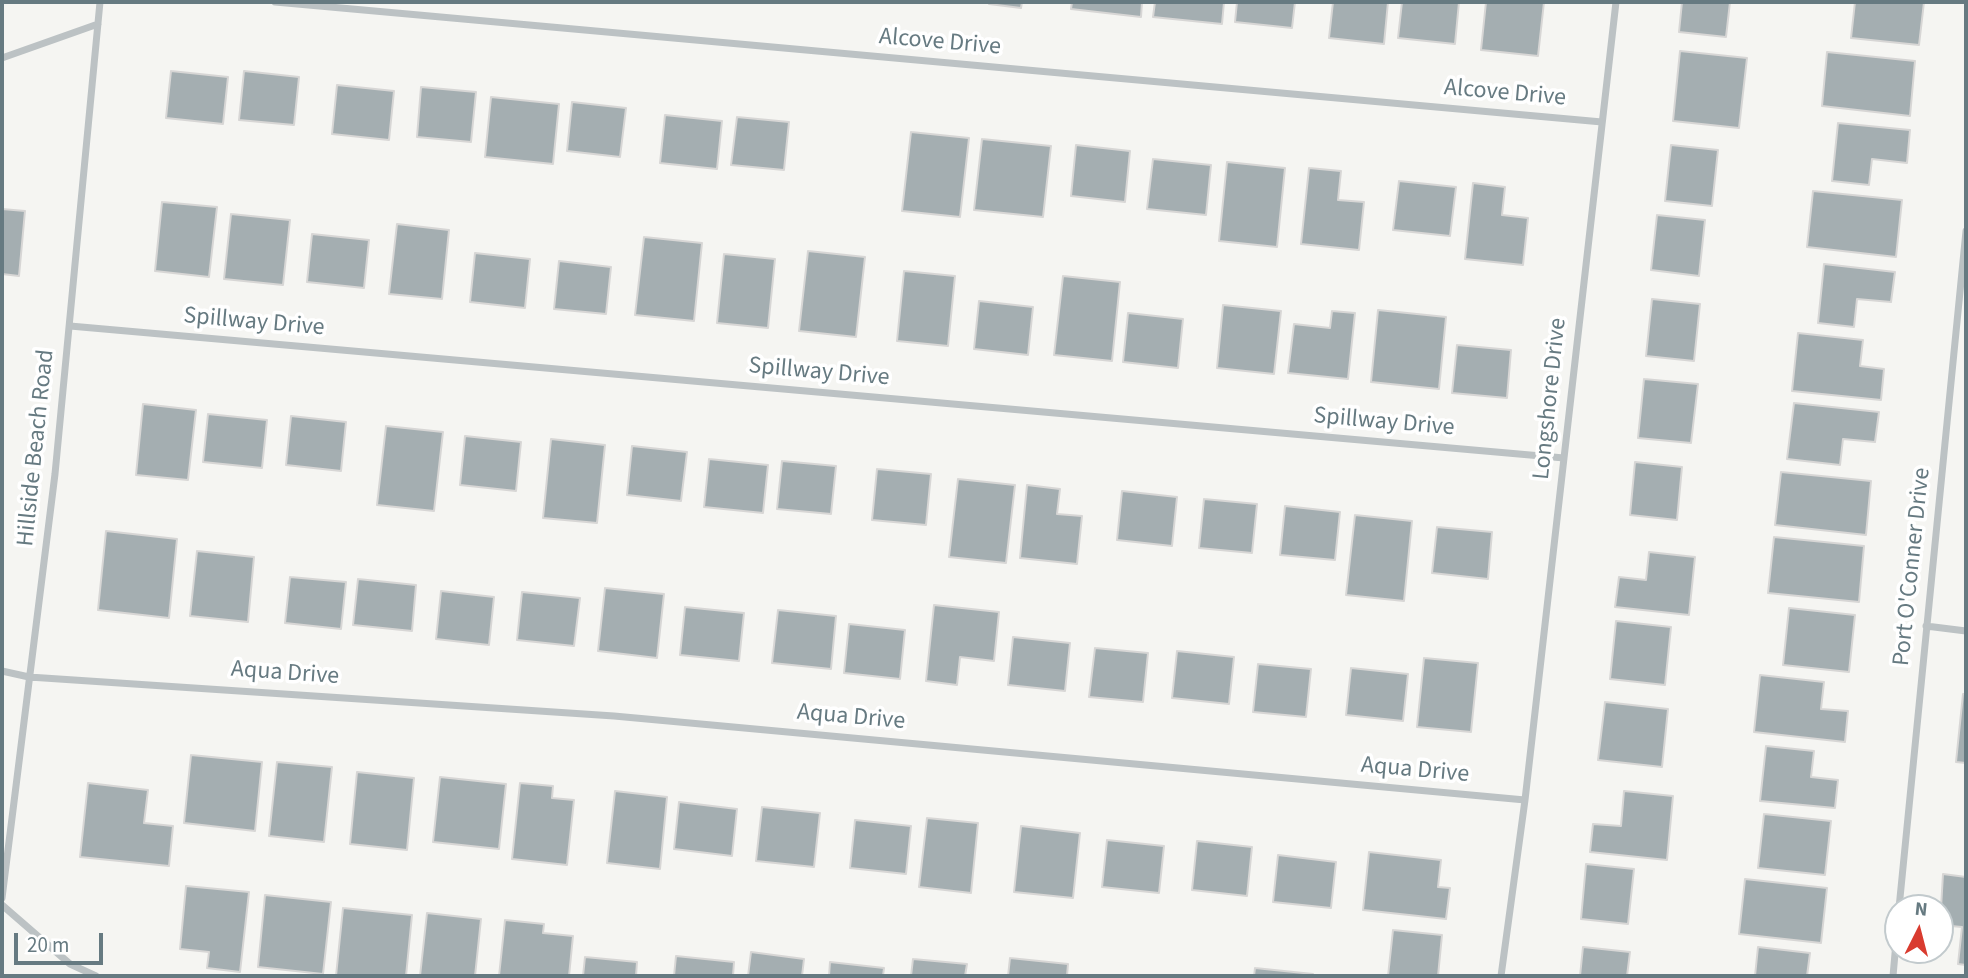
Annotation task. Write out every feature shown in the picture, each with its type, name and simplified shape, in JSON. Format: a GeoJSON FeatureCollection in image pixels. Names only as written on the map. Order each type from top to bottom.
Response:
{"type":"FeatureCollection","features":[{"type":"Feature","properties":{"kind":"street","name":"Hillside Beach Road"},"geometry":{"type":"LineString","coordinates":[[2,898],[55,474],[100,2]]}},
{"type":"Feature","properties":{"kind":"street","name":"Alcove Drive"},"geometry":{"type":"LineString","coordinates":[[275,2],[1602,122]]}},
{"type":"Feature","properties":{"kind":"street","name":"Longshore Drive"},"geometry":{"type":"LineString","coordinates":[[1525,800],[1616,2]]}},
{"type":"Feature","properties":{"kind":"street"},"geometry":{"type":"LineString","coordinates":[[2,58],[98,24]]}},
{"type":"Feature","properties":{"kind":"street","name":"Port O'Conner Drive"},"geometry":{"type":"LineString","coordinates":[[1900,894],[1966,230]]}},
{"type":"Feature","properties":{"kind":"street","name":"Spillway Drive"},"geometry":{"type":"LineString","coordinates":[[70,326],[1564,458]]}},
{"type":"Feature","properties":{"kind":"street"},"geometry":{"type":"LineString","coordinates":[[1926,626],[1966,631]]}},
{"type":"Feature","properties":{"kind":"street","name":"Aqua Drive"},"geometry":{"type":"LineString","coordinates":[[2,671],[29,677],[614,716],[1525,800]]}},
{"type":"Feature","properties":{"kind":"street"},"geometry":{"type":"LineString","coordinates":[[1501,976],[1525,800]]}},
{"type":"Feature","properties":{"kind":"street"},"geometry":{"type":"LineString","coordinates":[[2,905],[69,964],[96,976]]}},
{"type":"Feature","properties":{"kind":"building"},"geometry":{"type":"Polygon","coordinates":[[[989,2],[1022,2],[1021,8],[989,2]]]}},
{"type":"Feature","properties":{"kind":"building"},"geometry":{"type":"Polygon","coordinates":[[[1072,2],[1142,2],[1141,17],[1071,9],[1072,2]]]}},
{"type":"Feature","properties":{"kind":"building"},"geometry":{"type":"Polygon","coordinates":[[[1155,2],[1224,2],[1222,24],[1153,17],[1155,2]]]}},
{"type":"Feature","properties":{"kind":"building"},"geometry":{"type":"Polygon","coordinates":[[[1237,2],[1295,2],[1292,28],[1235,22],[1237,2]]]}},
{"type":"Feature","properties":{"kind":"building"},"geometry":{"type":"Polygon","coordinates":[[[1333,2],[1388,2],[1384,44],[1329,38],[1333,2]]]}},
{"type":"Feature","properties":{"kind":"building"},"geometry":{"type":"Polygon","coordinates":[[[1402,2],[1459,2],[1455,44],[1398,38],[1402,2]]]}},
{"type":"Feature","properties":{"kind":"building"},"geometry":{"type":"Polygon","coordinates":[[[1486,2],[1544,2],[1538,56],[1481,50],[1486,2]]]}},
{"type":"Feature","properties":{"kind":"building"},"geometry":{"type":"Polygon","coordinates":[[[1682,2],[1730,2],[1726,37],[1679,32],[1682,2]]]}},
{"type":"Feature","properties":{"kind":"building"},"geometry":{"type":"Polygon","coordinates":[[[1855,2],[1924,2],[1919,45],[1851,38],[1855,2]]]}},
{"type":"Feature","properties":{"kind":"building"},"geometry":{"type":"Polygon","coordinates":[[[1680,51],[1747,58],[1739,128],[1673,121],[1680,51]]]}},
{"type":"Feature","properties":{"kind":"building"},"geometry":{"type":"Polygon","coordinates":[[[1827,52],[1915,61],[1910,116],[1822,106],[1827,52]]]}},
{"type":"Feature","properties":{"kind":"building"},"geometry":{"type":"Polygon","coordinates":[[[171,71],[228,77],[223,124],[166,118],[171,71]]]}},
{"type":"Feature","properties":{"kind":"building"},"geometry":{"type":"Polygon","coordinates":[[[244,71],[299,77],[294,125],[239,120],[244,71]]]}},
{"type":"Feature","properties":{"kind":"building"},"geometry":{"type":"Polygon","coordinates":[[[337,85],[394,91],[389,140],[332,134],[337,85]]]}},
{"type":"Feature","properties":{"kind":"building"},"geometry":{"type":"Polygon","coordinates":[[[421,87],[476,92],[471,142],[417,137],[421,87]]]}},
{"type":"Feature","properties":{"kind":"building"},"geometry":{"type":"Polygon","coordinates":[[[491,97],[559,104],[553,164],[485,157],[491,97]]]}},
{"type":"Feature","properties":{"kind":"building"},"geometry":{"type":"Polygon","coordinates":[[[572,102],[626,108],[620,157],[567,151],[572,102]]]}},
{"type":"Feature","properties":{"kind":"building"},"geometry":{"type":"Polygon","coordinates":[[[665,115],[722,121],[717,169],[660,163],[665,115]]]}},
{"type":"Feature","properties":{"kind":"building"},"geometry":{"type":"Polygon","coordinates":[[[737,117],[789,122],[784,170],[731,165],[737,117]]]}},
{"type":"Feature","properties":{"kind":"building"},"geometry":{"type":"Polygon","coordinates":[[[1838,123],[1910,130],[1907,163],[1872,159],[1869,185],[1832,181],[1838,123]]]}},
{"type":"Feature","properties":{"kind":"building"},"geometry":{"type":"Polygon","coordinates":[[[911,132],[969,138],[960,217],[902,211],[911,132]]]}},
{"type":"Feature","properties":{"kind":"building"},"geometry":{"type":"Polygon","coordinates":[[[982,139],[1051,146],[1043,217],[974,210],[982,139]]]}},
{"type":"Feature","properties":{"kind":"building"},"geometry":{"type":"Polygon","coordinates":[[[1076,145],[1130,151],[1125,202],[1071,196],[1076,145]]]}},
{"type":"Feature","properties":{"kind":"building"},"geometry":{"type":"Polygon","coordinates":[[[1671,145],[1718,150],[1712,206],[1665,201],[1671,145]]]}},
{"type":"Feature","properties":{"kind":"building"},"geometry":{"type":"Polygon","coordinates":[[[1153,159],[1211,165],[1206,215],[1147,209],[1153,159]]]}},
{"type":"Feature","properties":{"kind":"building"},"geometry":{"type":"Polygon","coordinates":[[[1227,162],[1285,168],[1277,247],[1219,241],[1227,162]]]}},
{"type":"Feature","properties":{"kind":"building"},"geometry":{"type":"Polygon","coordinates":[[[1309,168],[1341,171],[1338,200],[1364,202],[1359,250],[1301,244],[1309,168]]]}},
{"type":"Feature","properties":{"kind":"building"},"geometry":{"type":"Polygon","coordinates":[[[1399,181],[1456,187],[1450,236],[1393,230],[1399,181]]]}},
{"type":"Feature","properties":{"kind":"building"},"geometry":{"type":"Polygon","coordinates":[[[1473,183],[1505,187],[1502,215],[1528,218],[1523,265],[1465,259],[1473,183]]]}},
{"type":"Feature","properties":{"kind":"building"},"geometry":{"type":"Polygon","coordinates":[[[1813,191],[1902,200],[1896,257],[1807,247],[1813,191]]]}},
{"type":"Feature","properties":{"kind":"building"},"geometry":{"type":"Polygon","coordinates":[[[162,202],[217,207],[209,277],[155,271],[162,202]]]}},
{"type":"Feature","properties":{"kind":"building"},"geometry":{"type":"Polygon","coordinates":[[[2,209],[25,211],[19,276],[2,274],[2,209]]]}},
{"type":"Feature","properties":{"kind":"building"},"geometry":{"type":"Polygon","coordinates":[[[231,214],[290,220],[283,285],[224,279],[231,214]]]}},
{"type":"Feature","properties":{"kind":"building"},"geometry":{"type":"Polygon","coordinates":[[[1657,215],[1705,220],[1699,276],[1651,270],[1657,215]]]}},
{"type":"Feature","properties":{"kind":"building"},"geometry":{"type":"Polygon","coordinates":[[[397,224],[449,230],[442,299],[389,294],[397,224]]]}},
{"type":"Feature","properties":{"kind":"building"},"geometry":{"type":"Polygon","coordinates":[[[312,234],[369,240],[364,288],[307,282],[312,234]]]}},
{"type":"Feature","properties":{"kind":"building"},"geometry":{"type":"Polygon","coordinates":[[[644,237],[702,243],[694,321],[635,315],[644,237]]]}},
{"type":"Feature","properties":{"kind":"building"},"geometry":{"type":"Polygon","coordinates":[[[808,251],[865,257],[856,337],[799,331],[808,251]]]}},
{"type":"Feature","properties":{"kind":"building"},"geometry":{"type":"Polygon","coordinates":[[[475,253],[530,259],[525,308],[470,302],[475,253]]]}},
{"type":"Feature","properties":{"kind":"building"},"geometry":{"type":"Polygon","coordinates":[[[724,254],[775,259],[768,328],[717,323],[724,254]]]}},
{"type":"Feature","properties":{"kind":"building"},"geometry":{"type":"Polygon","coordinates":[[[559,261],[611,267],[606,314],[554,309],[559,261]]]}},
{"type":"Feature","properties":{"kind":"building"},"geometry":{"type":"Polygon","coordinates":[[[1824,264],[1895,272],[1891,302],[1857,299],[1854,327],[1818,323],[1824,264]]]}},
{"type":"Feature","properties":{"kind":"building"},"geometry":{"type":"Polygon","coordinates":[[[904,271],[955,276],[948,346],[897,341],[904,271]]]}},
{"type":"Feature","properties":{"kind":"building"},"geometry":{"type":"Polygon","coordinates":[[[1063,276],[1120,282],[1112,361],[1054,355],[1063,276]]]}},
{"type":"Feature","properties":{"kind":"building"},"geometry":{"type":"Polygon","coordinates":[[[1652,299],[1700,304],[1694,361],[1646,356],[1652,299]]]}},
{"type":"Feature","properties":{"kind":"building"},"geometry":{"type":"Polygon","coordinates":[[[979,301],[1033,307],[1028,355],[974,349],[979,301]]]}},
{"type":"Feature","properties":{"kind":"building"},"geometry":{"type":"Polygon","coordinates":[[[1223,305],[1281,311],[1274,374],[1217,368],[1223,305]]]}},
{"type":"Feature","properties":{"kind":"building"},"geometry":{"type":"Polygon","coordinates":[[[1378,310],[1446,317],[1439,389],[1371,382],[1378,310]]]}},
{"type":"Feature","properties":{"kind":"building"},"geometry":{"type":"Polygon","coordinates":[[[1332,311],[1355,313],[1348,379],[1288,373],[1294,324],[1330,328],[1332,311]]]}},
{"type":"Feature","properties":{"kind":"building"},"geometry":{"type":"Polygon","coordinates":[[[1128,313],[1183,319],[1178,368],[1123,362],[1128,313]]]}},
{"type":"Feature","properties":{"kind":"building"},"geometry":{"type":"Polygon","coordinates":[[[1798,333],[1863,340],[1860,366],[1884,369],[1881,400],[1792,391],[1798,333]]]}},
{"type":"Feature","properties":{"kind":"building"},"geometry":{"type":"Polygon","coordinates":[[[1457,345],[1511,350],[1507,398],[1452,393],[1457,345]]]}},
{"type":"Feature","properties":{"kind":"building"},"geometry":{"type":"Polygon","coordinates":[[[1644,379],[1698,384],[1691,443],[1638,438],[1644,379]]]}},
{"type":"Feature","properties":{"kind":"building"},"geometry":{"type":"Polygon","coordinates":[[[1794,403],[1879,412],[1875,442],[1843,439],[1840,465],[1787,459],[1794,403]]]}},
{"type":"Feature","properties":{"kind":"building"},"geometry":{"type":"Polygon","coordinates":[[[143,404],[196,410],[188,480],[136,475],[143,404]]]}},
{"type":"Feature","properties":{"kind":"building"},"geometry":{"type":"Polygon","coordinates":[[[208,414],[267,420],[262,468],[203,462],[208,414]]]}},
{"type":"Feature","properties":{"kind":"building"},"geometry":{"type":"Polygon","coordinates":[[[291,416],[346,422],[341,471],[286,465],[291,416]]]}},
{"type":"Feature","properties":{"kind":"building"},"geometry":{"type":"Polygon","coordinates":[[[386,426],[443,432],[434,511],[377,505],[386,426]]]}},
{"type":"Feature","properties":{"kind":"building"},"geometry":{"type":"Polygon","coordinates":[[[465,436],[521,442],[516,491],[460,485],[465,436]]]}},
{"type":"Feature","properties":{"kind":"building"},"geometry":{"type":"Polygon","coordinates":[[[551,439],[605,445],[597,523],[543,518],[551,439]]]}},
{"type":"Feature","properties":{"kind":"building"},"geometry":{"type":"Polygon","coordinates":[[[632,446],[687,452],[681,501],[627,495],[632,446]]]}},
{"type":"Feature","properties":{"kind":"building"},"geometry":{"type":"Polygon","coordinates":[[[709,459],[768,465],[763,513],[704,507],[709,459]]]}},
{"type":"Feature","properties":{"kind":"building"},"geometry":{"type":"Polygon","coordinates":[[[782,461],[836,466],[831,514],[777,509],[782,461]]]}},
{"type":"Feature","properties":{"kind":"building"},"geometry":{"type":"Polygon","coordinates":[[[1635,462],[1682,467],[1677,520],[1630,515],[1635,462]]]}},
{"type":"Feature","properties":{"kind":"building"},"geometry":{"type":"Polygon","coordinates":[[[877,469],[931,474],[926,525],[872,520],[877,469]]]}},
{"type":"Feature","properties":{"kind":"building"},"geometry":{"type":"Polygon","coordinates":[[[1781,472],[1871,481],[1866,535],[1775,525],[1781,472]]]}},
{"type":"Feature","properties":{"kind":"building"},"geometry":{"type":"Polygon","coordinates":[[[958,479],[1015,485],[1006,563],[949,557],[958,479]]]}},
{"type":"Feature","properties":{"kind":"building"},"geometry":{"type":"Polygon","coordinates":[[[1027,485],[1060,489],[1057,514],[1082,516],[1077,564],[1020,558],[1027,485]]]}},
{"type":"Feature","properties":{"kind":"building"},"geometry":{"type":"Polygon","coordinates":[[[1122,491],[1177,497],[1172,546],[1117,540],[1122,491]]]}},
{"type":"Feature","properties":{"kind":"building"},"geometry":{"type":"Polygon","coordinates":[[[1204,499],[1257,504],[1252,553],[1199,548],[1204,499]]]}},
{"type":"Feature","properties":{"kind":"building"},"geometry":{"type":"Polygon","coordinates":[[[1285,506],[1340,512],[1335,560],[1280,555],[1285,506]]]}},
{"type":"Feature","properties":{"kind":"building"},"geometry":{"type":"Polygon","coordinates":[[[1355,515],[1412,521],[1404,601],[1346,595],[1355,515]]]}},
{"type":"Feature","properties":{"kind":"building"},"geometry":{"type":"Polygon","coordinates":[[[1437,527],[1492,532],[1488,579],[1432,573],[1437,527]]]}},
{"type":"Feature","properties":{"kind":"building"},"geometry":{"type":"Polygon","coordinates":[[[106,531],[177,539],[169,618],[98,610],[106,531]]]}},
{"type":"Feature","properties":{"kind":"building"},"geometry":{"type":"Polygon","coordinates":[[[1774,537],[1864,546],[1859,602],[1768,593],[1774,537]]]}},
{"type":"Feature","properties":{"kind":"building"},"geometry":{"type":"Polygon","coordinates":[[[197,551],[254,557],[248,622],[190,616],[197,551]]]}},
{"type":"Feature","properties":{"kind":"building"},"geometry":{"type":"Polygon","coordinates":[[[1649,552],[1695,557],[1689,615],[1615,607],[1619,577],[1646,580],[1649,552]]]}},
{"type":"Feature","properties":{"kind":"building"},"geometry":{"type":"Polygon","coordinates":[[[290,577],[346,582],[341,629],[285,623],[290,577]]]}},
{"type":"Feature","properties":{"kind":"building"},"geometry":{"type":"Polygon","coordinates":[[[358,579],[416,585],[412,631],[353,625],[358,579]]]}},
{"type":"Feature","properties":{"kind":"building"},"geometry":{"type":"Polygon","coordinates":[[[605,588],[664,594],[657,658],[598,651],[605,588]]]}},
{"type":"Feature","properties":{"kind":"building"},"geometry":{"type":"Polygon","coordinates":[[[441,591],[494,597],[489,645],[436,639],[441,591]]]}},
{"type":"Feature","properties":{"kind":"building"},"geometry":{"type":"Polygon","coordinates":[[[522,592],[580,598],[574,646],[517,640],[522,592]]]}},
{"type":"Feature","properties":{"kind":"building"},"geometry":{"type":"Polygon","coordinates":[[[934,605],[999,612],[994,661],[960,657],[957,685],[926,681],[934,605]]]}},
{"type":"Feature","properties":{"kind":"building"},"geometry":{"type":"Polygon","coordinates":[[[685,607],[744,613],[739,661],[680,655],[685,607]]]}},
{"type":"Feature","properties":{"kind":"building"},"geometry":{"type":"Polygon","coordinates":[[[1789,608],[1855,615],[1849,672],[1783,665],[1789,608]]]}},
{"type":"Feature","properties":{"kind":"building"},"geometry":{"type":"Polygon","coordinates":[[[778,610],[836,616],[831,669],[772,663],[778,610]]]}},
{"type":"Feature","properties":{"kind":"building"},"geometry":{"type":"Polygon","coordinates":[[[1616,621],[1671,627],[1665,685],[1610,679],[1616,621]]]}},
{"type":"Feature","properties":{"kind":"building"},"geometry":{"type":"Polygon","coordinates":[[[849,624],[905,630],[900,679],[844,673],[849,624]]]}},
{"type":"Feature","properties":{"kind":"building"},"geometry":{"type":"Polygon","coordinates":[[[1013,637],[1070,643],[1065,691],[1008,685],[1013,637]]]}},
{"type":"Feature","properties":{"kind":"building"},"geometry":{"type":"Polygon","coordinates":[[[1095,648],[1148,653],[1143,702],[1089,697],[1095,648]]]}},
{"type":"Feature","properties":{"kind":"building"},"geometry":{"type":"Polygon","coordinates":[[[1177,651],[1234,657],[1229,704],[1172,698],[1177,651]]]}},
{"type":"Feature","properties":{"kind":"building"},"geometry":{"type":"Polygon","coordinates":[[[1424,658],[1478,663],[1471,732],[1417,727],[1424,658]]]}},
{"type":"Feature","properties":{"kind":"building"},"geometry":{"type":"Polygon","coordinates":[[[1258,664],[1311,669],[1306,717],[1253,712],[1258,664]]]}},
{"type":"Feature","properties":{"kind":"building"},"geometry":{"type":"Polygon","coordinates":[[[1351,668],[1408,674],[1403,721],[1346,715],[1351,668]]]}},
{"type":"Feature","properties":{"kind":"building"},"geometry":{"type":"Polygon","coordinates":[[[1760,675],[1824,682],[1821,709],[1848,711],[1845,742],[1754,732],[1760,675]]]}},
{"type":"Feature","properties":{"kind":"building"},"geometry":{"type":"Polygon","coordinates":[[[1963,694],[1966,694],[1966,763],[1956,762],[1963,694]]]}},
{"type":"Feature","properties":{"kind":"building"},"geometry":{"type":"Polygon","coordinates":[[[1605,702],[1668,709],[1662,767],[1598,760],[1605,702]]]}},
{"type":"Feature","properties":{"kind":"building"},"geometry":{"type":"Polygon","coordinates":[[[1766,746],[1814,751],[1811,777],[1838,780],[1835,808],[1760,801],[1766,746]]]}},
{"type":"Feature","properties":{"kind":"building"},"geometry":{"type":"Polygon","coordinates":[[[191,755],[262,762],[255,831],[184,823],[191,755]]]}},
{"type":"Feature","properties":{"kind":"building"},"geometry":{"type":"Polygon","coordinates":[[[277,762],[332,767],[324,842],[269,836],[277,762]]]}},
{"type":"Feature","properties":{"kind":"building"},"geometry":{"type":"Polygon","coordinates":[[[357,772],[414,778],[407,850],[350,844],[357,772]]]}},
{"type":"Feature","properties":{"kind":"building"},"geometry":{"type":"Polygon","coordinates":[[[440,777],[506,784],[499,849],[433,842],[440,777]]]}},
{"type":"Feature","properties":{"kind":"building"},"geometry":{"type":"Polygon","coordinates":[[[88,783],[148,790],[144,823],[173,826],[169,866],[80,857],[88,783]]]}},
{"type":"Feature","properties":{"kind":"building"},"geometry":{"type":"Polygon","coordinates":[[[520,783],[553,786],[552,798],[574,800],[567,865],[512,859],[520,783]]]}},
{"type":"Feature","properties":{"kind":"building"},"geometry":{"type":"Polygon","coordinates":[[[615,791],[667,797],[660,869],[607,863],[615,791]]]}},
{"type":"Feature","properties":{"kind":"building"},"geometry":{"type":"Polygon","coordinates":[[[1624,791],[1673,796],[1667,860],[1590,852],[1593,824],[1621,826],[1624,791]]]}},
{"type":"Feature","properties":{"kind":"building"},"geometry":{"type":"Polygon","coordinates":[[[679,802],[737,809],[732,856],[674,849],[679,802]]]}},
{"type":"Feature","properties":{"kind":"building"},"geometry":{"type":"Polygon","coordinates":[[[762,807],[820,813],[814,867],[756,861],[762,807]]]}},
{"type":"Feature","properties":{"kind":"building"},"geometry":{"type":"Polygon","coordinates":[[[1764,814],[1831,821],[1825,875],[1758,868],[1764,814]]]}},
{"type":"Feature","properties":{"kind":"building"},"geometry":{"type":"Polygon","coordinates":[[[927,818],[978,823],[971,893],[919,887],[927,818]]]}},
{"type":"Feature","properties":{"kind":"building"},"geometry":{"type":"Polygon","coordinates":[[[855,820],[911,826],[906,874],[850,868],[855,820]]]}},
{"type":"Feature","properties":{"kind":"building"},"geometry":{"type":"Polygon","coordinates":[[[1021,826],[1080,833],[1073,898],[1014,892],[1021,826]]]}},
{"type":"Feature","properties":{"kind":"building"},"geometry":{"type":"Polygon","coordinates":[[[1107,840],[1164,846],[1159,893],[1102,887],[1107,840]]]}},
{"type":"Feature","properties":{"kind":"building"},"geometry":{"type":"Polygon","coordinates":[[[1197,841],[1252,847],[1247,896],[1192,890],[1197,841]]]}},
{"type":"Feature","properties":{"kind":"building"},"geometry":{"type":"Polygon","coordinates":[[[1369,852],[1441,860],[1438,887],[1450,888],[1446,919],[1363,910],[1369,852]]]}},
{"type":"Feature","properties":{"kind":"building"},"geometry":{"type":"Polygon","coordinates":[[[1278,855],[1336,862],[1331,908],[1273,902],[1278,855]]]}},
{"type":"Feature","properties":{"kind":"building"},"geometry":{"type":"Polygon","coordinates":[[[1586,864],[1634,869],[1628,924],[1581,919],[1586,864]]]}},
{"type":"Feature","properties":{"kind":"building"},"geometry":{"type":"Polygon","coordinates":[[[1943,874],[1966,877],[1966,965],[1958,964],[1962,927],[1954,926],[1954,894],[1942,894],[1943,874]]]}},
{"type":"Feature","properties":{"kind":"building"},"geometry":{"type":"Polygon","coordinates":[[[1745,879],[1827,888],[1821,943],[1739,934],[1745,879]]]}},
{"type":"Feature","properties":{"kind":"building"},"geometry":{"type":"Polygon","coordinates":[[[186,886],[249,892],[240,972],[207,968],[209,952],[180,949],[186,886]]]}},
{"type":"Feature","properties":{"kind":"building"},"geometry":{"type":"Polygon","coordinates":[[[265,895],[331,902],[323,974],[258,967],[265,895]]]}},
{"type":"Feature","properties":{"kind":"building"},"geometry":{"type":"Polygon","coordinates":[[[343,908],[412,915],[406,976],[336,976],[343,908]]]}},
{"type":"Feature","properties":{"kind":"building"},"geometry":{"type":"Polygon","coordinates":[[[427,913],[481,919],[475,976],[420,976],[427,913]]]}},
{"type":"Feature","properties":{"kind":"building"},"geometry":{"type":"Polygon","coordinates":[[[505,920],[544,924],[543,933],[573,936],[569,976],[499,976],[505,920]]]}},
{"type":"Feature","properties":{"kind":"building"},"geometry":{"type":"Polygon","coordinates":[[[1393,930],[1442,935],[1438,976],[1388,976],[1393,930]]]}},
{"type":"Feature","properties":{"kind":"building"},"geometry":{"type":"Polygon","coordinates":[[[1583,947],[1630,952],[1627,976],[1580,976],[1583,947]]]}},
{"type":"Feature","properties":{"kind":"building"},"geometry":{"type":"Polygon","coordinates":[[[1758,947],[1810,953],[1807,976],[1755,976],[1758,947]]]}},
{"type":"Feature","properties":{"kind":"building"},"geometry":{"type":"Polygon","coordinates":[[[751,952],[804,959],[802,976],[748,976],[751,952]]]}},
{"type":"Feature","properties":{"kind":"building"},"geometry":{"type":"Polygon","coordinates":[[[676,956],[734,962],[733,976],[674,976],[676,956]]]}},
{"type":"Feature","properties":{"kind":"building"},"geometry":{"type":"Polygon","coordinates":[[[585,957],[637,962],[636,976],[583,976],[585,957]]]}},
{"type":"Feature","properties":{"kind":"building"},"geometry":{"type":"Polygon","coordinates":[[[1010,958],[1068,964],[1067,976],[1008,976],[1010,958]]]}},
{"type":"Feature","properties":{"kind":"building"},"geometry":{"type":"Polygon","coordinates":[[[913,959],[967,964],[965,976],[911,976],[913,959]]]}},
{"type":"Feature","properties":{"kind":"building"},"geometry":{"type":"Polygon","coordinates":[[[830,962],[884,968],[883,976],[829,976],[830,962]]]}},
{"type":"Feature","properties":{"kind":"building"},"geometry":{"type":"Polygon","coordinates":[[[1255,968],[1313,974],[1313,976],[1254,976],[1255,968]]]}}]}
